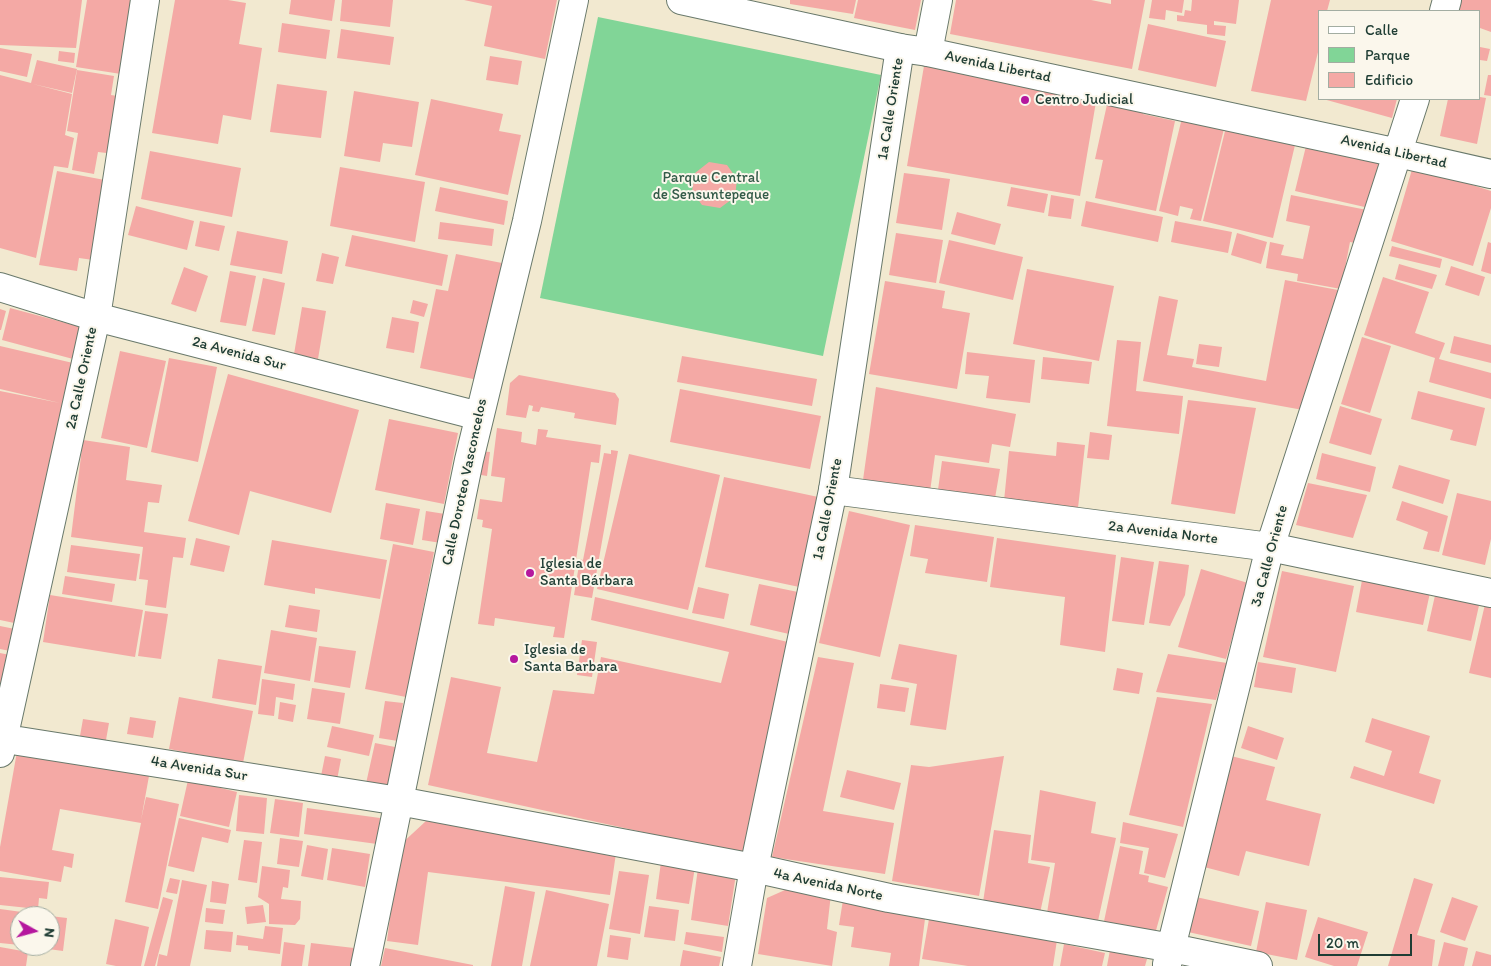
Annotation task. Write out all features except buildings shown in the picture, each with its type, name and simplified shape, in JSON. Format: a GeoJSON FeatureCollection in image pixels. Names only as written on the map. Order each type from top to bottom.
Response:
{"type":"FeatureCollection","features":[{"type":"Feature","properties":{"kind":"street","name":"2a Calle Oriente"},"geometry":{"type":"LineString","coordinates":[[1,743],[96,316],[145,0]]}},
{"type":"Feature","properties":{"kind":"street","name":"Calle Doroteo Vasconcelos"},"geometry":{"type":"LineString","coordinates":[[365,966],[479,416],[527,221],[574,0]]}},
{"type":"Feature","properties":{"kind":"street","name":"Avenida Libertad"},"geometry":{"type":"LineString","coordinates":[[680,0],[1491,174]]}},
{"type":"Feature","properties":{"kind":"street"},"geometry":{"type":"LineString","coordinates":[[928,52],[938,0]]}},
{"type":"Feature","properties":{"kind":"street","name":"1a Calle Oriente"},"geometry":{"type":"LineString","coordinates":[[737,966],[754,868],[833,490],[900,48]]}},
{"type":"Feature","properties":{"kind":"street","name":"3a Calle Oriente"},"geometry":{"type":"LineString","coordinates":[[1169,957],[1270,546],[1415,100]]}},
{"type":"Feature","properties":{"kind":"street","name":"2a Avenida Sur"},"geometry":{"type":"LineString","coordinates":[[0,287],[96,316],[479,416]]}},
{"type":"Feature","properties":{"kind":"street","name":"2a Avenida Norte"},"geometry":{"type":"LineString","coordinates":[[833,490],[1270,546],[1491,593]]}},
{"type":"Feature","properties":{"kind":"street","name":"4a Avenida Sur"},"geometry":{"type":"LineString","coordinates":[[1,743],[399,801]]}},
{"type":"Feature","properties":{"kind":"street","name":"4a Avenida Norte"},"geometry":{"type":"LineString","coordinates":[[399,801],[754,868],[1169,957],[1258,966]]}},
{"type":"Feature","properties":{"kind":"green space","name":"Parque Central de Sensuntepeque"},"geometry":{"type":"Polygon","coordinates":[[[598,17],[881,75],[823,356],[540,298],[598,17]]]}},
{"type":"Feature","properties":{"kind":"place","name":"Centro Judicial"},"geometry":{"type":"Point","coordinates":[1025,100]}},
{"type":"Feature","properties":{"kind":"place","name":"Iglesia de Santa Bárbara"},"geometry":{"type":"Point","coordinates":[530,573]}},
{"type":"Feature","properties":{"kind":"place","name":"Iglesia de Santa Barbara"},"geometry":{"type":"Point","coordinates":[514,659]}}]}
